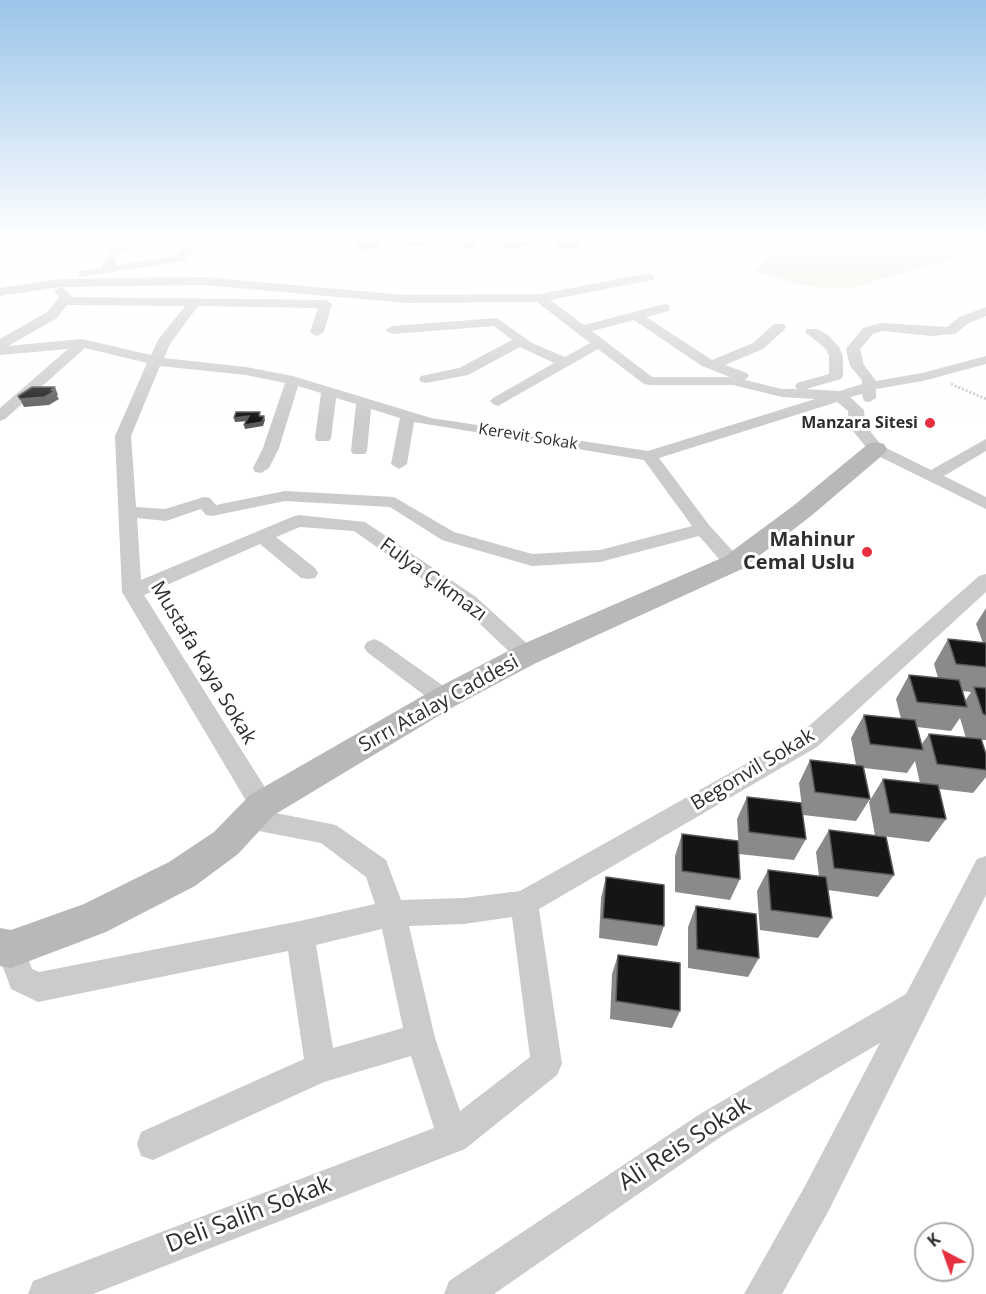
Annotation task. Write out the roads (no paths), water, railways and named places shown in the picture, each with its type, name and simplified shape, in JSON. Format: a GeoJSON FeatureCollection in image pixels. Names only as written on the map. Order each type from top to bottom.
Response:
{"type":"FeatureCollection","features":[{"type":"Feature","properties":{"kind":"street"},"geometry":{"type":"LineString","coordinates":[[0,345],[52,315],[63,301]]}},
{"type":"Feature","properties":{"kind":"street"},"geometry":{"type":"LineString","coordinates":[[80,301],[325,304],[367,301]]}},
{"type":"Feature","properties":{"kind":"street","name":"Kerevit Sokak"},"geometry":{"type":"LineString","coordinates":[[544,301],[649,381],[733,381],[782,393],[838,395]]}},
{"type":"Feature","properties":{"kind":"street","name":"Mustafa Kaya Sokak"},"geometry":{"type":"LineString","coordinates":[[193,304],[163,343],[123,436],[132,592],[255,812]]}},
{"type":"Feature","properties":{"kind":"street"},"geometry":{"type":"LineString","coordinates":[[317,332],[325,304]]}},
{"type":"Feature","properties":{"kind":"street"},"geometry":{"type":"LineString","coordinates":[[582,330],[664,308]]}},
{"type":"Feature","properties":{"kind":"street"},"geometry":{"type":"LineString","coordinates":[[986,311],[964,320],[950,331],[931,332],[881,327],[868,331],[854,349],[857,366],[869,379],[871,386],[869,398],[856,410],[856,426],[876,449],[986,504]]}},
{"type":"Feature","properties":{"kind":"street"},"geometry":{"type":"LineString","coordinates":[[636,316],[713,365],[777,386],[811,385],[837,376],[871,386]]}},
{"type":"Feature","properties":{"kind":"street"},"geometry":{"type":"LineString","coordinates":[[392,330],[497,322],[527,346],[565,362]]}},
{"type":"Feature","properties":{"kind":"street"},"geometry":{"type":"LineString","coordinates":[[713,365],[758,346],[778,327]]}},
{"type":"Feature","properties":{"kind":"street"},"geometry":{"type":"LineString","coordinates":[[812,332],[832,347],[837,356],[837,376]]}},
{"type":"Feature","properties":{"kind":"street"},"geometry":{"type":"LineString","coordinates":[[426,379],[462,372],[521,340]]}},
{"type":"Feature","properties":{"kind":"street","name":"Kerevit Sokak"},"geometry":{"type":"LineString","coordinates":[[0,351],[81,343],[156,361],[246,371],[293,380],[429,422],[649,456],[838,395],[871,386],[923,377],[986,360]]}},
{"type":"Feature","properties":{"kind":"street"},"geometry":{"type":"LineString","coordinates":[[0,416],[81,343]]}},
{"type":"Feature","properties":{"kind":"street"},"geometry":{"type":"LineString","coordinates":[[498,401],[598,343]]}},
{"type":"Feature","properties":{"kind":"street"},"geometry":{"type":"LineString","coordinates":[[261,468],[271,448],[293,380]]}},
{"type":"Feature","properties":{"kind":"street"},"geometry":{"type":"LineString","coordinates":[[323,438],[329,391]]}},
{"type":"Feature","properties":{"kind":"street"},"geometry":{"type":"LineString","coordinates":[[838,395],[856,410]]}},
{"type":"Feature","properties":{"kind":"street"},"geometry":{"type":"LineString","coordinates":[[359,451],[364,402]]}},
{"type":"Feature","properties":{"kind":"street"},"geometry":{"type":"LineString","coordinates":[[399,464],[408,415]]}},
{"type":"Feature","properties":{"kind":"street"},"geometry":{"type":"LineString","coordinates":[[931,477],[982,448]]}},
{"type":"Feature","properties":{"kind":"street","name":"Sırrı Atalay Caddesi"},"geometry":{"type":"LineString","coordinates":[[6,948],[93,919],[182,874],[225,843],[255,812],[444,698],[526,655],[733,563],[802,511],[876,449]]}},
{"type":"Feature","properties":{"kind":"street"},"geometry":{"type":"LineString","coordinates":[[649,456],[703,529],[733,563]]}},
{"type":"Feature","properties":{"kind":"street","name":"Fulya Çıkmazı"},"geometry":{"type":"LineString","coordinates":[[126,512],[166,515],[204,502],[212,511],[285,496],[394,502],[448,536],[532,560],[600,556],[703,529]]}},
{"type":"Feature","properties":{"kind":"street"},"geometry":{"type":"LineString","coordinates":[[328,500],[332,524]]}},
{"type":"Feature","properties":{"kind":"street","name":"Fulya Çıkmazı"},"geometry":{"type":"LineString","coordinates":[[132,592],[298,521],[359,526],[469,602],[526,655]]}},
{"type":"Feature","properties":{"kind":"street"},"geometry":{"type":"LineString","coordinates":[[262,536],[309,573]]}},
{"type":"Feature","properties":{"kind":"street","name":"Begonvil Sokak"},"geometry":{"type":"LineString","coordinates":[[524,903],[809,740],[986,581]]}},
{"type":"Feature","properties":{"kind":"street"},"geometry":{"type":"LineString","coordinates":[[374,647],[444,698]]}},
{"type":"Feature","properties":{"kind":"street"},"geometry":{"type":"LineString","coordinates":[[255,812],[327,834],[377,869],[392,913],[420,1038],[453,1137]]}},
{"type":"Feature","properties":{"kind":"street"},"geometry":{"type":"LineString","coordinates":[[762,1294],[818,1198],[986,868]]}},
{"type":"Feature","properties":{"kind":"street"},"geometry":{"type":"LineString","coordinates":[[6,948],[21,979],[38,987],[300,935],[392,913],[464,911],[524,903]]}},
{"type":"Feature","properties":{"kind":"street","name":"Deli Salih Sokak"},"geometry":{"type":"LineString","coordinates":[[46,1294],[453,1137],[546,1064],[524,903]]}},
{"type":"Feature","properties":{"kind":"street"},"geometry":{"type":"LineString","coordinates":[[300,935],[321,1067]]}},
{"type":"Feature","properties":{"kind":"street","name":"Ali Reis Sokak"},"geometry":{"type":"LineString","coordinates":[[462,1294],[711,1125],[915,1005]]}},
{"type":"Feature","properties":{"kind":"street"},"geometry":{"type":"LineString","coordinates":[[153,1144],[321,1067],[420,1038]]}},
{"type":"Feature","properties":{"kind":"place","name":"Manzara Sitesi"},"geometry":{"type":"Point","coordinates":[930,423]}},
{"type":"Feature","properties":{"kind":"place","name":"Mahinur Cemal Uslu"},"geometry":{"type":"Point","coordinates":[867,552]}}]}
